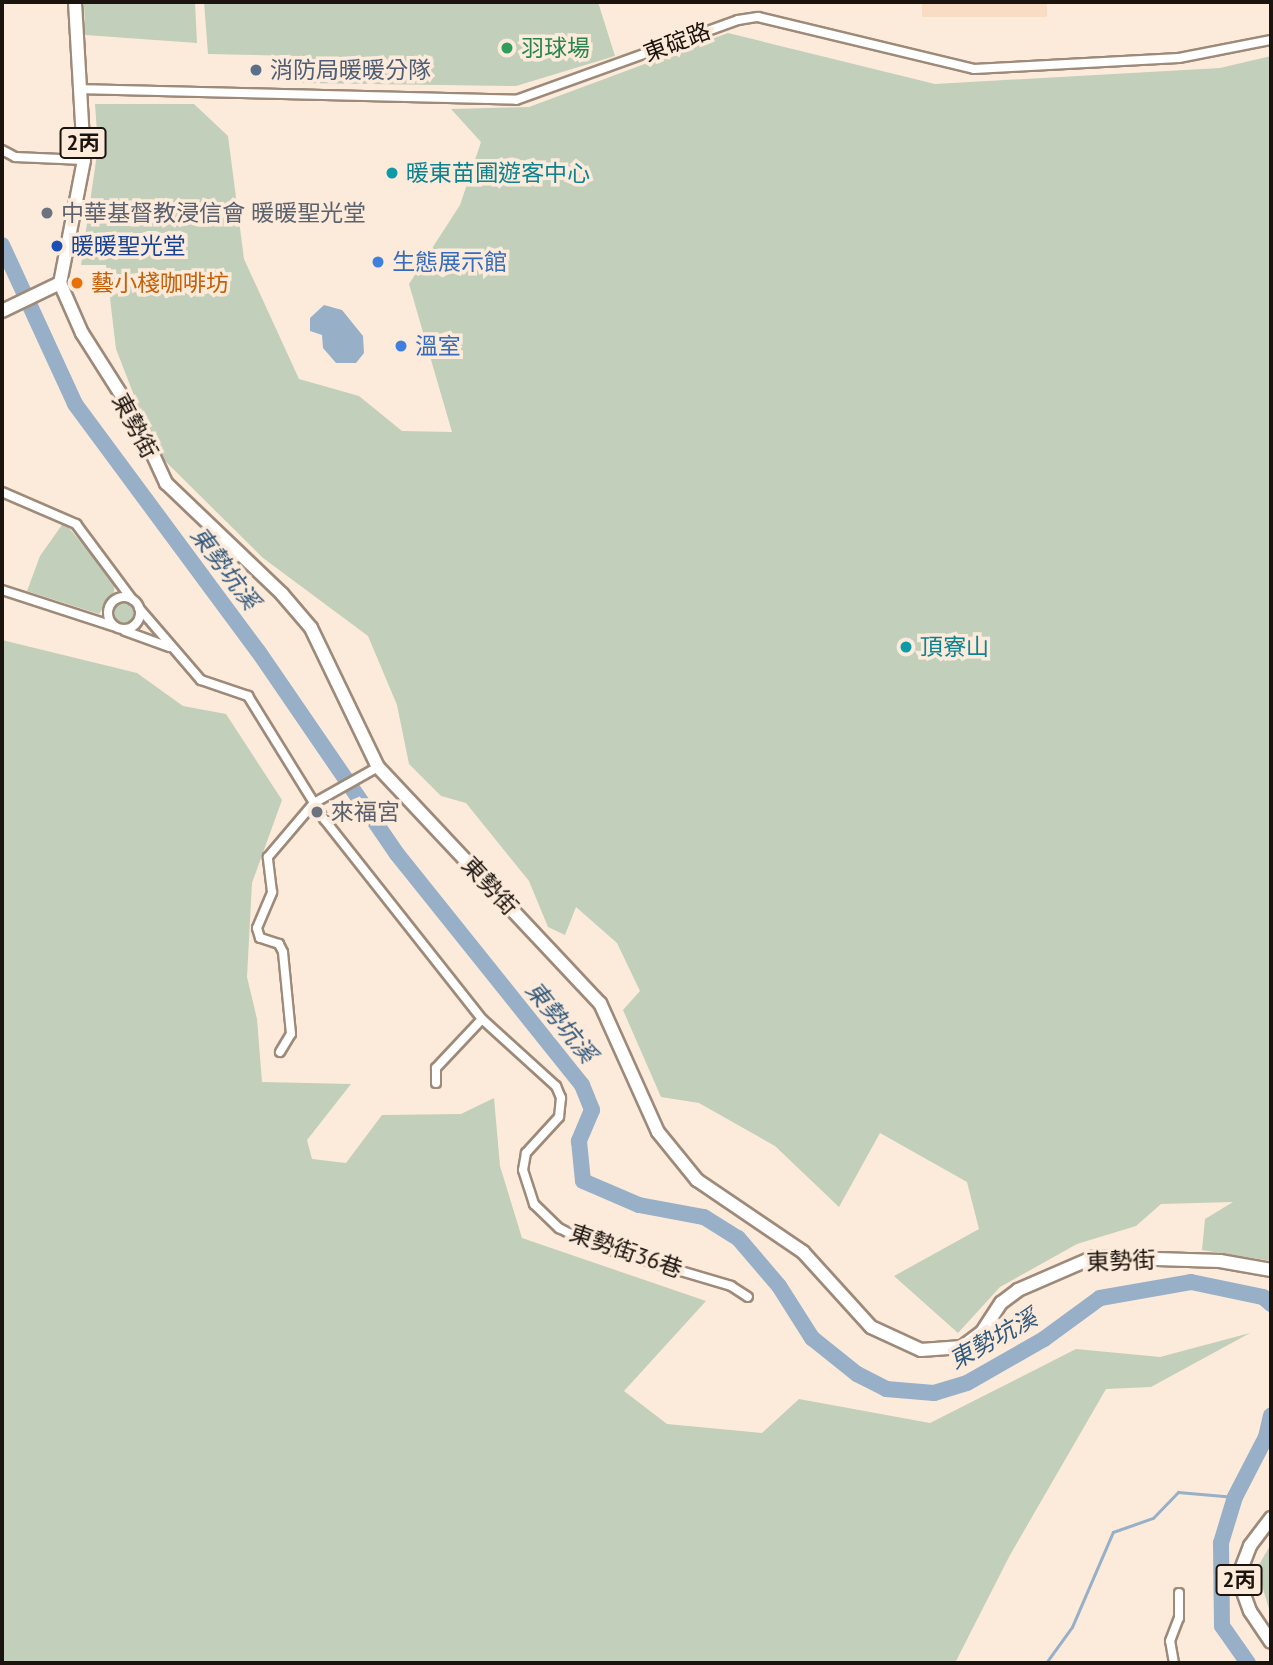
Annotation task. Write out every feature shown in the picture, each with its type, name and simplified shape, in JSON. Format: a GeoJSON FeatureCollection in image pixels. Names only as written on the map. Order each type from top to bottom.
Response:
{"type":"FeatureCollection","features":[{"type":"Feature","properties":{"kind":"main road","name":"2丙"},"geometry":{"type":"LineString","coordinates":[[55,285],[84,160],[75,2]]}},
{"type":"Feature","properties":{"kind":"main road"},"geometry":{"type":"LineString","coordinates":[[2,311],[55,285]]}},
{"type":"Feature","properties":{"kind":"main road","name":"東勢街"},"geometry":{"type":"LineString","coordinates":[[55,285],[136,418],[166,483],[282,594],[311,628],[372,770],[600,1003],[658,1132],[697,1180],[803,1252],[871,1327],[921,1350],[951,1351],[982,1332],[1000,1303],[1018,1290],[1094,1257],[1220,1261],[1271,1270]]}},
{"type":"Feature","properties":{"kind":"main road","name":"2丙"},"geometry":{"type":"LineString","coordinates":[[1271,1518],[1251,1546],[1238,1578],[1250,1611],[1271,1642]]}},
{"type":"Feature","properties":{"kind":"street","name":"東碇路"},"geometry":{"type":"LineString","coordinates":[[80,89],[516,100],[738,20],[758,17],[974,69],[1179,58],[1271,40]]}},
{"type":"Feature","properties":{"kind":"street"},"geometry":{"type":"LineString","coordinates":[[2,150],[15,157],[84,160]]}},
{"type":"Feature","properties":{"kind":"street"},"geometry":{"type":"LineString","coordinates":[[2,491],[76,524],[139,608],[137,623],[123,630]]}},
{"type":"Feature","properties":{"kind":"street"},"geometry":{"type":"LineString","coordinates":[[2,590],[172,648]]}},
{"type":"Feature","properties":{"kind":"street"},"geometry":{"type":"LineString","coordinates":[[113,626],[107,616],[112,601],[132,599]]}},
{"type":"Feature","properties":{"kind":"street","name":"東勢街36巷"},"geometry":{"type":"LineString","coordinates":[[139,608],[201,680],[247,696],[314,803],[482,1019],[547,1075],[561,1098],[559,1117],[526,1153],[523,1170],[534,1203],[559,1228],[593,1245],[731,1286],[748,1297]]}},
{"type":"Feature","properties":{"kind":"street"},"geometry":{"type":"LineString","coordinates":[[280,1052],[291,1034],[283,952],[279,944],[260,937],[257,928],[272,892],[268,857],[314,803],[372,770]]}},
{"type":"Feature","properties":{"kind":"street"},"geometry":{"type":"LineString","coordinates":[[436,1083],[436,1069],[482,1019]]}},
{"type":"Feature","properties":{"kind":"street"},"geometry":{"type":"LineString","coordinates":[[1174,1663],[1170,1641],[1179,1618],[1179,1593]]}},
{"type":"Feature","properties":{"kind":"shaded area"},"geometry":{"type":"Polygon","coordinates":[[[922,2],[1047,2],[1047,17],[922,17],[922,2]]]}},
{"type":"Feature","properties":{"kind":"green space"},"geometry":{"type":"Polygon","coordinates":[[[84,2],[195,2],[197,43],[85,35],[84,2]]]}},
{"type":"Feature","properties":{"kind":"green space"},"geometry":{"type":"Polygon","coordinates":[[[204,2],[598,2],[615,56],[516,86],[301,83],[300,56],[208,54],[204,2]]]}},
{"type":"Feature","properties":{"kind":"green space"},"geometry":{"type":"Polygon","coordinates":[[[728,33],[935,84],[1220,68],[1271,56],[1271,1261],[1202,1250],[1205,1219],[1233,1202],[1161,1204],[1136,1226],[1077,1244],[1000,1287],[958,1333],[894,1276],[979,1229],[967,1182],[880,1133],[839,1207],[775,1146],[699,1103],[661,1097],[623,1010],[640,991],[617,943],[576,907],[565,935],[548,927],[529,881],[466,803],[441,796],[409,764],[397,705],[368,636],[263,558],[156,452],[116,349],[106,265],[81,265],[98,147],[95,104],[194,104],[228,136],[244,259],[299,379],[359,396],[402,431],[452,432],[409,284],[460,205],[481,142],[451,109],[529,107],[728,33]]]}},
{"type":"Feature","properties":{"kind":"green space"},"geometry":{"type":"Polygon","coordinates":[[[64,522],[115,583],[114,592],[99,614],[27,591],[40,556],[64,522]]]}},
{"type":"Feature","properties":{"kind":"green space"},"geometry":{"type":"Polygon","coordinates":[[[124,601],[135,608],[136,613],[129,624],[124,625],[113,618],[112,613],[119,602],[124,601]]]}},
{"type":"Feature","properties":{"kind":"green space"},"geometry":{"type":"Polygon","coordinates":[[[2,640],[137,673],[183,706],[226,714],[282,800],[252,883],[247,977],[257,1019],[262,1082],[351,1084],[307,1140],[312,1159],[346,1163],[382,1115],[461,1114],[494,1098],[500,1166],[522,1238],[706,1301],[624,1391],[667,1424],[762,1433],[799,1399],[930,1423],[1076,1349],[1160,1357],[1250,1333],[1151,1387],[1106,1389],[1010,1555],[955,1663],[2,1663],[2,640]]]}},
{"type":"Feature","properties":{"kind":"green space"},"geometry":{"type":"Polygon","coordinates":[[[1271,1544],[1271,1616],[1257,1568],[1271,1544]]]}},
{"type":"Feature","properties":{"kind":"water"},"geometry":{"type":"Polygon","coordinates":[[[324,305],[342,310],[363,336],[364,353],[356,363],[336,363],[323,348],[322,335],[310,331],[310,318],[324,305]]]}},
{"type":"Feature","properties":{"kind":"waterway","name":"東勢坑溪"},"geometry":{"type":"LineString","coordinates":[[2,245],[75,404],[258,651],[397,854],[582,1085],[592,1110],[579,1141],[583,1181],[639,1205],[704,1217],[738,1238],[779,1286],[812,1338],[857,1374],[886,1389],[934,1393],[967,1383],[1044,1339],[1100,1298],[1191,1282],[1263,1297],[1271,1304]]}},
{"type":"Feature","properties":{"kind":"waterway","name":"東勢坑溪"},"geometry":{"type":"LineString","coordinates":[[1248,1663],[1222,1626],[1221,1543],[1235,1497],[1266,1437],[1271,1416]]}},
{"type":"Feature","properties":{"kind":"waterway"},"geometry":{"type":"LineString","coordinates":[[1046,1663],[1072,1627],[1113,1532],[1153,1518],[1178,1492],[1235,1497]]}},
{"type":"Feature","properties":{"kind":"place","name":"羽球場"},"geometry":{"type":"Point","coordinates":[507,48]}},
{"type":"Feature","properties":{"kind":"place","name":"消防局暖暖分隊"},"geometry":{"type":"Point","coordinates":[256,70]}},
{"type":"Feature","properties":{"kind":"place","name":"暖東苗圃遊客中心"},"geometry":{"type":"Point","coordinates":[392,173]}},
{"type":"Feature","properties":{"kind":"place","name":"中華基督教浸信會 暖暖聖光堂"},"geometry":{"type":"Point","coordinates":[47,213]}},
{"type":"Feature","properties":{"kind":"place","name":"暖暖聖光堂"},"geometry":{"type":"Point","coordinates":[57,246]}},
{"type":"Feature","properties":{"kind":"place","name":"生態展示館"},"geometry":{"type":"Point","coordinates":[378,262]}},
{"type":"Feature","properties":{"kind":"place","name":"藝小棧咖啡坊"},"geometry":{"type":"Point","coordinates":[77,283]}},
{"type":"Feature","properties":{"kind":"place","name":"溫室"},"geometry":{"type":"Point","coordinates":[401,346]}},
{"type":"Feature","properties":{"kind":"place","name":"頂寮山"},"geometry":{"type":"Point","coordinates":[906,647]}},
{"type":"Feature","properties":{"kind":"place","name":"來福宮"},"geometry":{"type":"Point","coordinates":[317,812]}}]}
